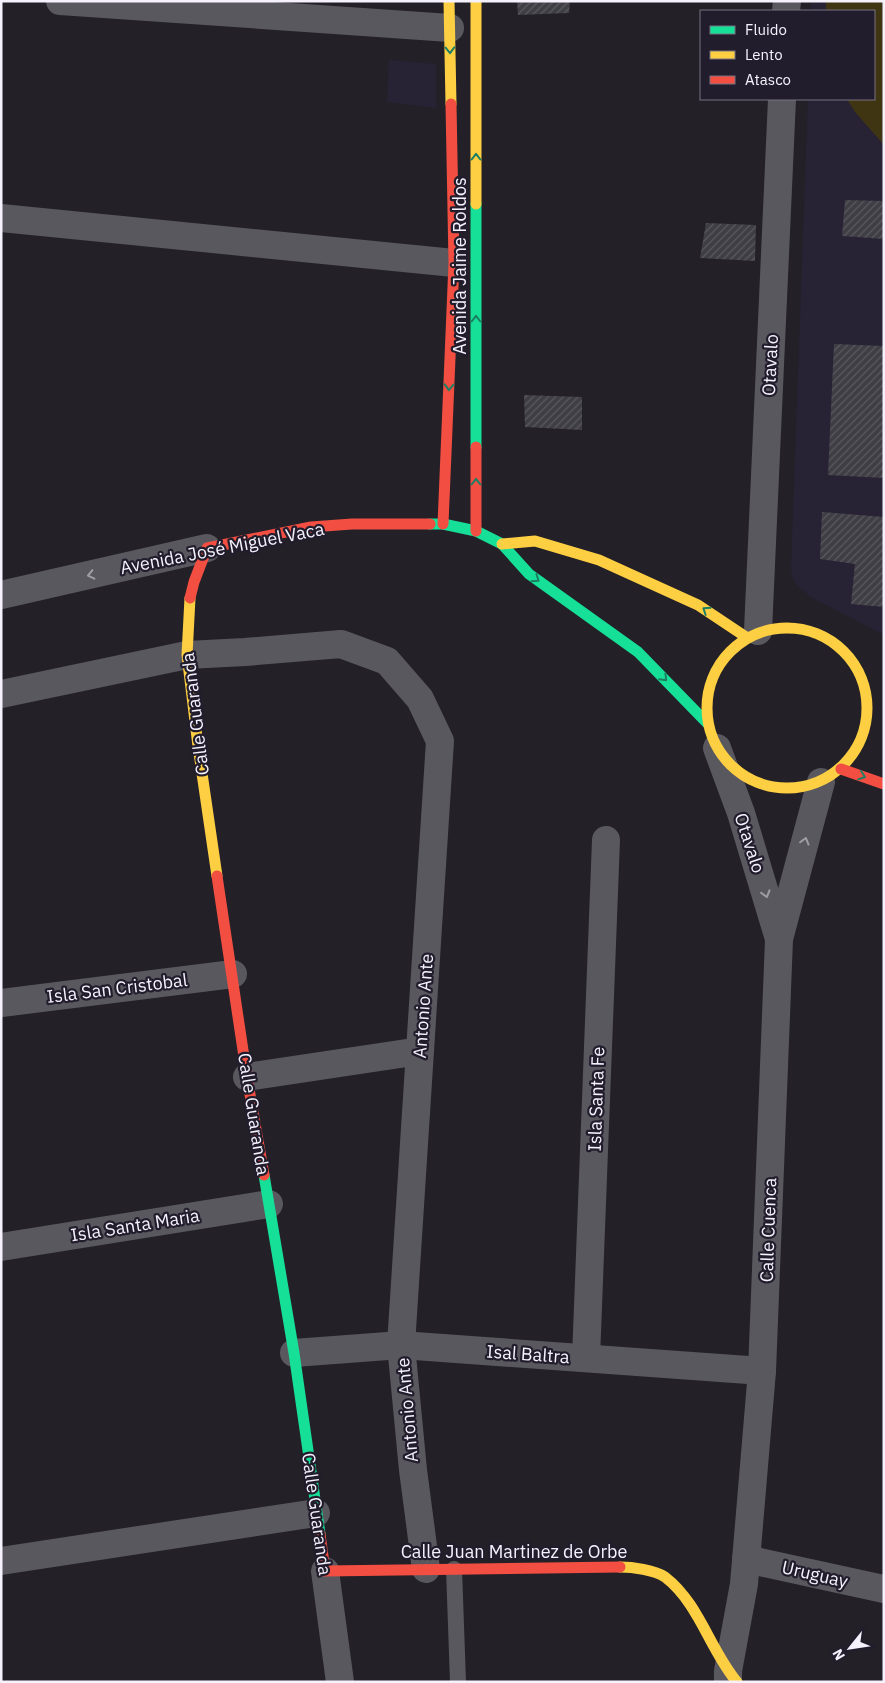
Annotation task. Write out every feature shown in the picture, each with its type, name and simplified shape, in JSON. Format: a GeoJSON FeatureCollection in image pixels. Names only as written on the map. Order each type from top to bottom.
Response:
{"type":"FeatureCollection","features":[{"type":"Feature","properties":{"kind":"street"},"geometry":{"type":"LineString","coordinates":[[60,1],[450,28]]}},
{"type":"Feature","properties":{"kind":"street","name":"Avenida Jaime Roldos"},"geometry":{"type":"LineString","coordinates":[[443,524],[454,263],[449,1]]}},
{"type":"Feature","properties":{"kind":"street","name":"Avenida Jaime Roldos"},"geometry":{"type":"LineString","coordinates":[[476,1],[476,531]]}},
{"type":"Feature","properties":{"kind":"street","name":"Otavalo"},"geometry":{"type":"LineString","coordinates":[[752,634],[782,100]]}},
{"type":"Feature","properties":{"kind":"street"},"geometry":{"type":"LineString","coordinates":[[1,218],[454,263]]}},
{"type":"Feature","properties":{"kind":"street","name":"Avenida José Miguel Vaca"},"geometry":{"type":"LineString","coordinates":[[1,595],[207,548],[311,527],[385,523],[443,524],[476,531],[502,544],[529,574],[638,652],[712,736],[732,767],[752,780],[774,788],[798,788],[831,775]]}},
{"type":"Feature","properties":{"kind":"street"},"geometry":{"type":"LineString","coordinates":[[502,544],[535,541],[599,560],[698,605],[752,634]]}},
{"type":"Feature","properties":{"kind":"street","name":"Calle Guaranda"},"geometry":{"type":"LineString","coordinates":[[207,548],[189,601],[187,655],[198,746],[247,1077],[294,1353],[340,1682]]}},
{"type":"Feature","properties":{"kind":"street"},"geometry":{"type":"LineString","coordinates":[[712,736],[707,699],[712,676],[725,656],[752,634],[786,627],[807,629],[828,638],[845,651],[858,668],[870,690],[866,724],[861,741],[852,756],[831,775]]}},
{"type":"Feature","properties":{"kind":"street","name":"Antonio Ante"},"geometry":{"type":"LineString","coordinates":[[1,694],[187,655],[341,644],[387,661],[420,699],[440,741],[401,1345],[413,1470],[426,1569]]}},
{"type":"Feature","properties":{"kind":"street","name":"Otavalo"},"geometry":{"type":"LineString","coordinates":[[712,736],[743,820],[779,939]]}},
{"type":"Feature","properties":{"kind":"street"},"geometry":{"type":"LineString","coordinates":[[831,775],[884,784]]}},
{"type":"Feature","properties":{"kind":"street","name":"Calle Cuenca"},"geometry":{"type":"LineString","coordinates":[[731,1678],[744,1584],[762,1371],[779,939],[831,775]]}},
{"type":"Feature","properties":{"kind":"street","name":"Isla Santa Fe"},"geometry":{"type":"LineString","coordinates":[[586,1358],[606,840]]}},
{"type":"Feature","properties":{"kind":"street","name":"Isla San Cristobal"},"geometry":{"type":"LineString","coordinates":[[1,1003],[233,974]]}},
{"type":"Feature","properties":{"kind":"street"},"geometry":{"type":"LineString","coordinates":[[247,1077],[420,1051]]}},
{"type":"Feature","properties":{"kind":"street","name":"Isla Santa Maria"},"geometry":{"type":"LineString","coordinates":[[1,1247],[269,1204]]}},
{"type":"Feature","properties":{"kind":"street","name":"Isal Baltra"},"geometry":{"type":"LineString","coordinates":[[294,1353],[401,1345],[762,1371]]}},
{"type":"Feature","properties":{"kind":"street"},"geometry":{"type":"LineString","coordinates":[[1,1561],[316,1513]]}},
{"type":"Feature","properties":{"kind":"street","name":"Uruguay"},"geometry":{"type":"LineString","coordinates":[[746,1559],[884,1589]]}},
{"type":"Feature","properties":{"kind":"street","name":"Calle Juan Martinez de Orbe"},"geometry":{"type":"LineString","coordinates":[[325,1571],[634,1567],[664,1576],[688,1601],[731,1678]]}},
{"type":"Feature","properties":{"kind":"lane"},"geometry":{"type":"LineString","coordinates":[[454,1569],[458,1682]]}},
{"type":"Feature","properties":{"kind":"shaded area"},"geometry":{"type":"Polygon","coordinates":[[[811,1],[884,1],[884,635],[811,597],[797,585],[791,570],[808,100],[875,100],[875,10],[811,10],[811,1]]]}},
{"type":"Feature","properties":{"kind":"shaded area"},"geometry":{"type":"Polygon","coordinates":[[[826,1],[884,1],[884,145],[855,112],[848,100],[875,100],[875,10],[826,10],[826,1]]]}},
{"type":"Feature","properties":{"kind":"shaded area"},"geometry":{"type":"Polygon","coordinates":[[[389,60],[436,64],[436,108],[387,102],[389,60]]]}},
{"type":"Feature","properties":{"kind":"building"},"geometry":{"type":"Polygon","coordinates":[[[517,1],[570,1],[569,13],[518,15],[517,1]]]}},
{"type":"Feature","properties":{"kind":"building"},"geometry":{"type":"Polygon","coordinates":[[[845,200],[884,201],[884,239],[842,236],[845,200]]]}},
{"type":"Feature","properties":{"kind":"building"},"geometry":{"type":"Polygon","coordinates":[[[706,223],[756,225],[755,261],[700,258],[706,223]]]}},
{"type":"Feature","properties":{"kind":"building"},"geometry":{"type":"Polygon","coordinates":[[[834,344],[884,346],[884,478],[828,475],[834,344]]]}},
{"type":"Feature","properties":{"kind":"building"},"geometry":{"type":"Polygon","coordinates":[[[524,395],[582,397],[582,430],[525,427],[524,395]]]}},
{"type":"Feature","properties":{"kind":"building"},"geometry":{"type":"Polygon","coordinates":[[[822,512],[884,517],[884,607],[851,604],[855,564],[820,559],[822,512]]]}},
{"type":"Feature","properties":{"kind":"traffic: fast"},"geometry":{"type":"LineString","coordinates":[[476,204],[476,447]]}},
{"type":"Feature","properties":{"kind":"traffic: fast"},"geometry":{"type":"LineString","coordinates":[[430,524],[443,524],[476,531],[502,544],[529,574],[638,652],[708,724]]}},
{"type":"Feature","properties":{"kind":"traffic: fast"},"geometry":{"type":"LineString","coordinates":[[264,1175],[294,1353],[320,1534]]}},
{"type":"Feature","properties":{"kind":"traffic: slow"},"geometry":{"type":"LineString","coordinates":[[449,1],[451,104]]}},
{"type":"Feature","properties":{"kind":"traffic: slow"},"geometry":{"type":"LineString","coordinates":[[476,1],[476,204]]}},
{"type":"Feature","properties":{"kind":"traffic: slow"},"geometry":{"type":"LineString","coordinates":[[502,544],[535,541],[599,560],[698,605],[746,637]]}},
{"type":"Feature","properties":{"kind":"traffic: slow"},"geometry":{"type":"LineString","coordinates":[[190,598],[187,655],[217,876]]}},
{"type":"Feature","properties":{"kind":"traffic: slow"},"geometry":{"type":"LineString","coordinates":[[795,628],[825,637],[844,651],[854,663],[861,677],[866,692],[867,708],[866,724],[861,739],[854,753],[844,765],[832,775],[810,785],[795,788],[779,788],[764,785],[742,775],[720,753],[708,724],[707,700],[710,685],[720,663],[742,641],[771,629],[795,628]]}},
{"type":"Feature","properties":{"kind":"traffic: slow"},"geometry":{"type":"LineString","coordinates":[[620,1567],[655,1572],[665,1577],[677,1588],[696,1613],[719,1656],[737,1682]]}},
{"type":"Feature","properties":{"kind":"traffic: jam"},"geometry":{"type":"LineString","coordinates":[[443,524],[454,263],[451,104]]}},
{"type":"Feature","properties":{"kind":"traffic: jam"},"geometry":{"type":"LineString","coordinates":[[476,447],[476,531]]}},
{"type":"Feature","properties":{"kind":"traffic: jam"},"geometry":{"type":"LineString","coordinates":[[190,598],[207,548],[311,527],[352,524],[430,524]]}},
{"type":"Feature","properties":{"kind":"traffic: jam"},"geometry":{"type":"LineString","coordinates":[[841,769],[884,784]]}},
{"type":"Feature","properties":{"kind":"traffic: jam"},"geometry":{"type":"LineString","coordinates":[[217,876],[247,1077],[264,1175]]}},
{"type":"Feature","properties":{"kind":"traffic: jam"},"geometry":{"type":"LineString","coordinates":[[320,1534],[325,1571],[620,1567]]}}]}
